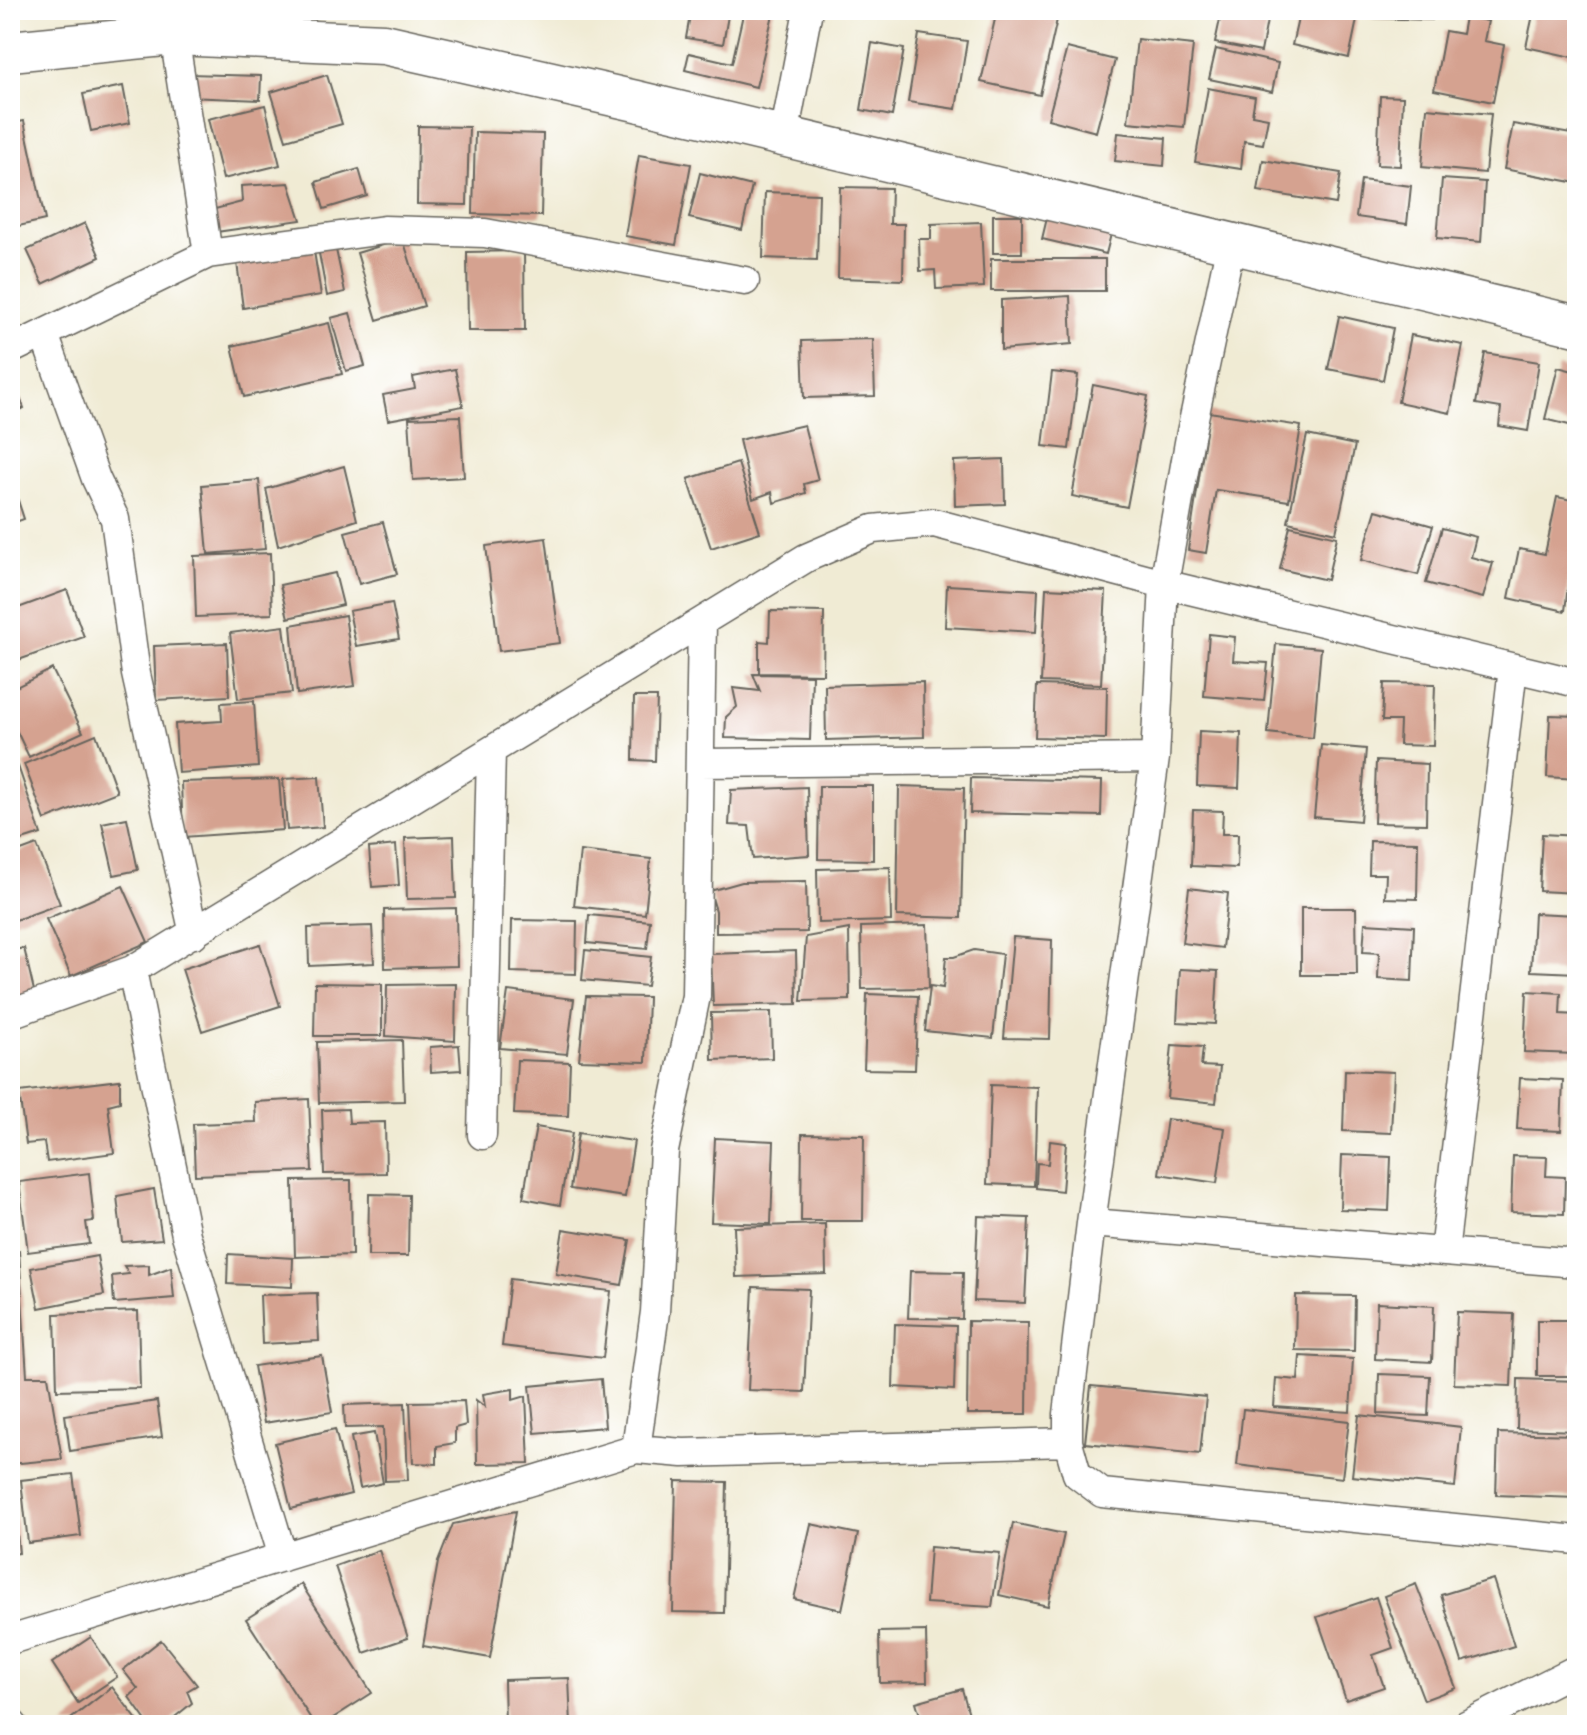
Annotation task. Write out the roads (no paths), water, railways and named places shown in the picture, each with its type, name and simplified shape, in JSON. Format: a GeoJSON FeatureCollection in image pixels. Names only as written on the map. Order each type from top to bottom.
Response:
{"type":"FeatureCollection","features":[{"type":"Feature","properties":{"kind":"street"},"geometry":{"type":"LineString","coordinates":[[784,136],[808,10]]}},
{"type":"Feature","properties":{"kind":"street"},"geometry":{"type":"LineString","coordinates":[[174,35],[208,254]]}},
{"type":"Feature","properties":{"kind":"street"},"geometry":{"type":"LineString","coordinates":[[10,51],[174,35],[384,44],[1577,324]]}},
{"type":"Feature","properties":{"kind":"street"},"geometry":{"type":"LineString","coordinates":[[10,350],[208,254],[384,230],[485,233],[745,281]]}},
{"type":"Feature","properties":{"kind":"street"},"geometry":{"type":"LineString","coordinates":[[1231,243],[1190,437],[1164,584],[1155,758],[1091,1223],[1068,1414],[1068,1442],[1077,1474],[1102,1493],[1577,1540]]}},
{"type":"Feature","properties":{"kind":"street"},"geometry":{"type":"LineString","coordinates":[[44,334],[96,479],[115,519],[136,674],[194,934]]}},
{"type":"Feature","properties":{"kind":"street"},"geometry":{"type":"LineString","coordinates":[[10,1014],[132,970],[806,558],[873,529],[934,523],[1164,584],[1577,683]]}},
{"type":"Feature","properties":{"kind":"street"},"geometry":{"type":"LineString","coordinates":[[636,1449],[655,1312],[664,1151],[696,996],[702,622]]}},
{"type":"Feature","properties":{"kind":"street"},"geometry":{"type":"LineString","coordinates":[[1444,1252],[1513,668]]}},
{"type":"Feature","properties":{"kind":"street"},"geometry":{"type":"LineString","coordinates":[[482,1135],[491,751]]}},
{"type":"Feature","properties":{"kind":"street"},"geometry":{"type":"LineString","coordinates":[[700,763],[1155,758]]}},
{"type":"Feature","properties":{"kind":"street"},"geometry":{"type":"LineString","coordinates":[[132,970],[186,1235],[283,1557]]}},
{"type":"Feature","properties":{"kind":"street"},"geometry":{"type":"LineString","coordinates":[[1091,1223],[1577,1263]]}},
{"type":"Feature","properties":{"kind":"street"},"geometry":{"type":"LineString","coordinates":[[10,1640],[636,1449],[683,1453],[1068,1442]]}},
{"type":"Feature","properties":{"kind":"street"},"geometry":{"type":"LineString","coordinates":[[1473,1723],[1577,1669]]}}]}
